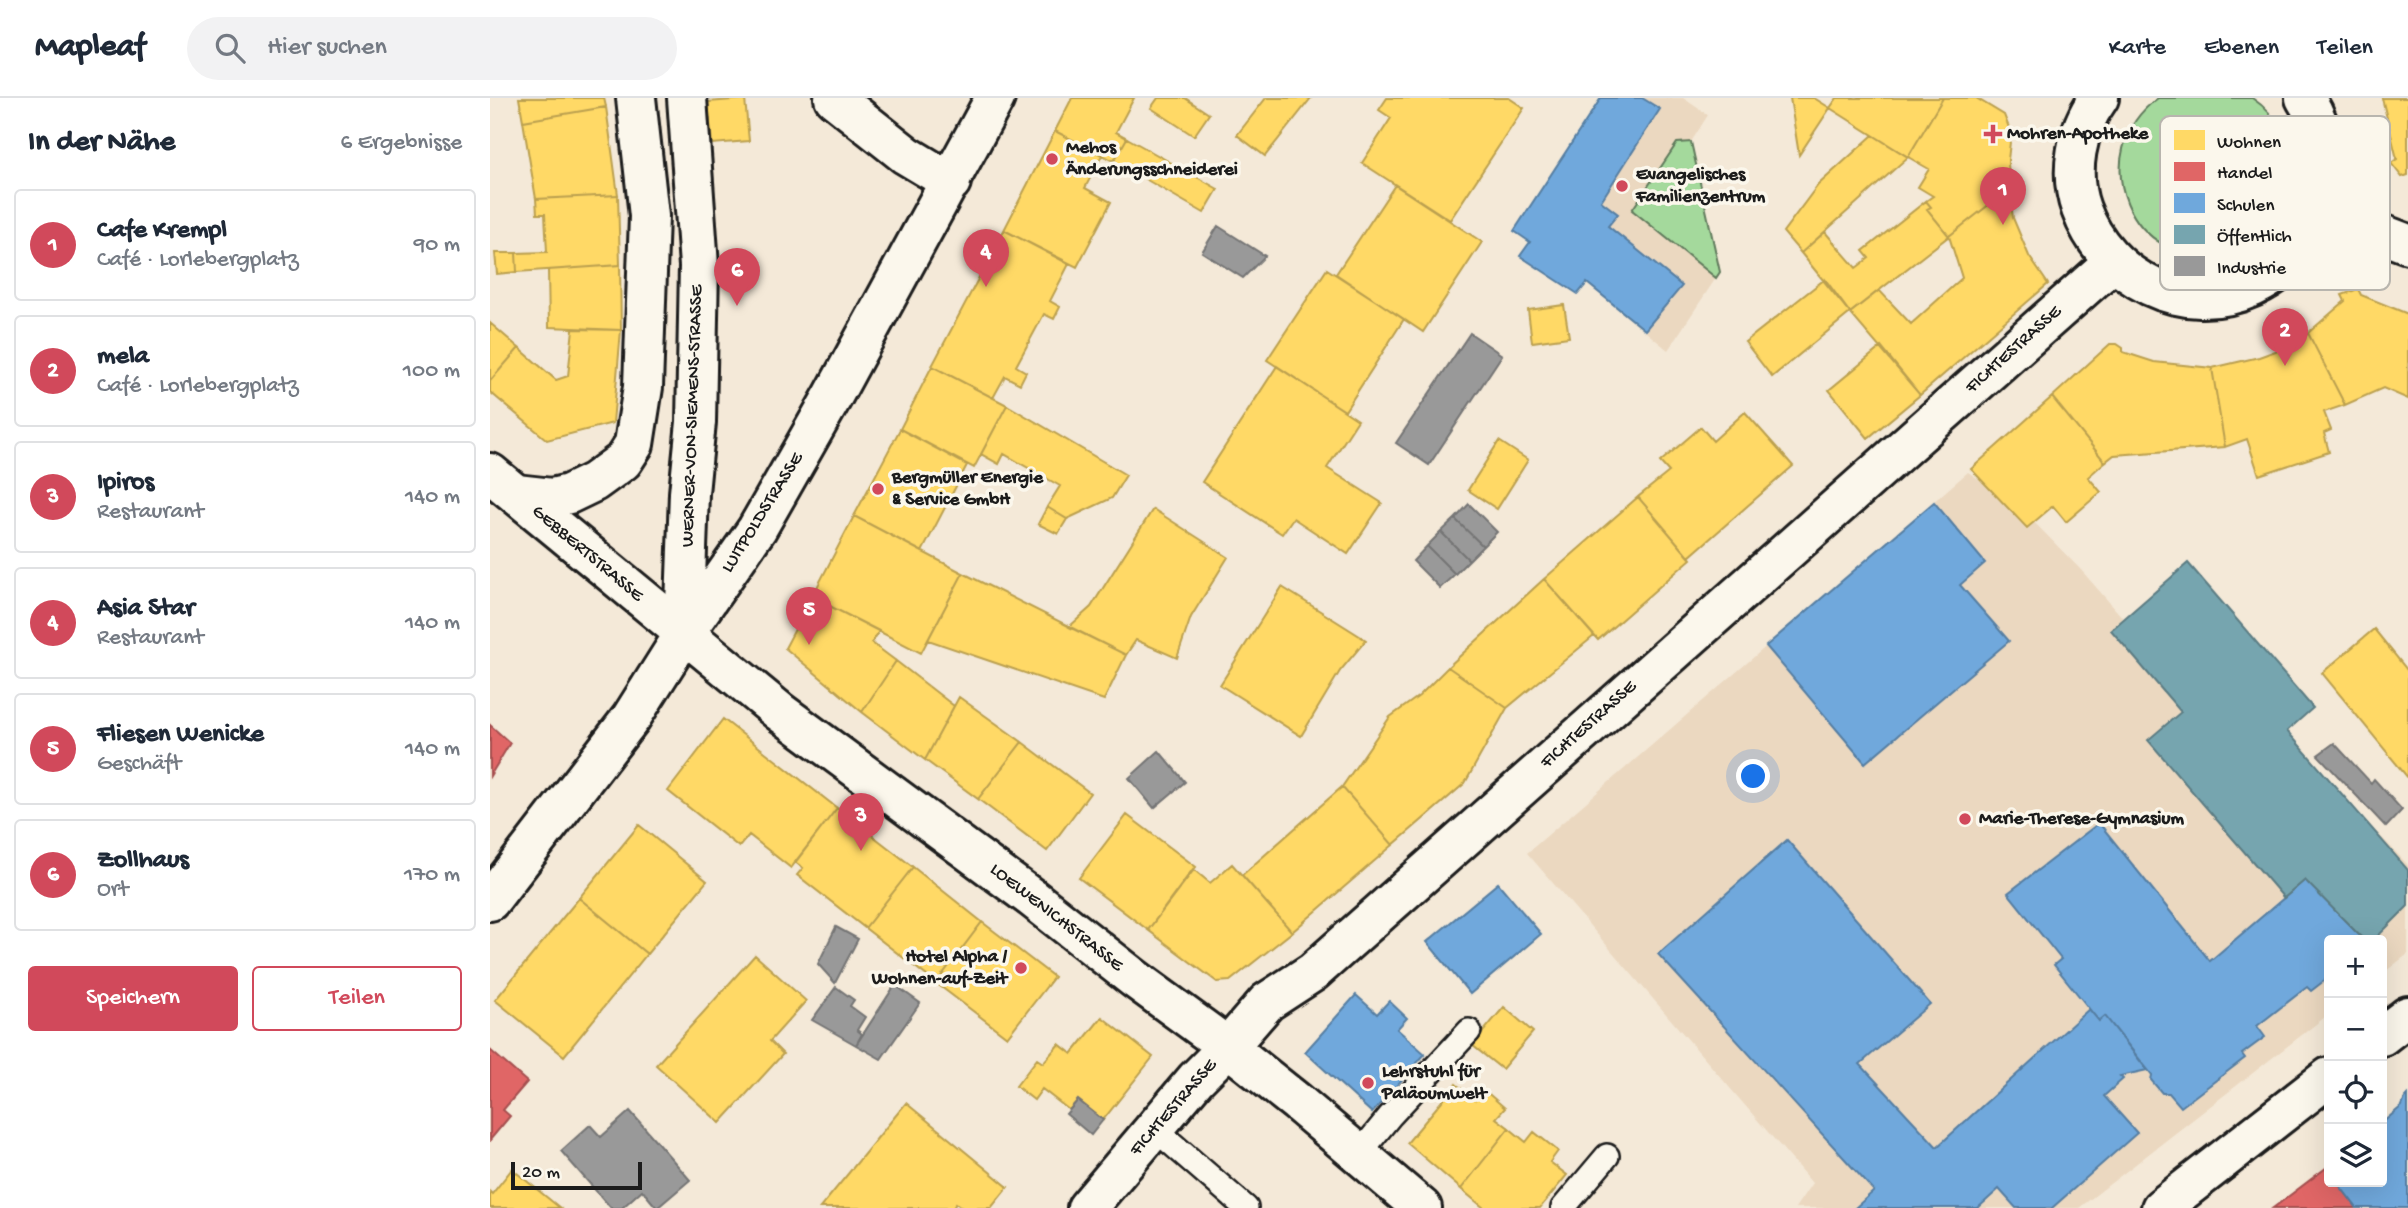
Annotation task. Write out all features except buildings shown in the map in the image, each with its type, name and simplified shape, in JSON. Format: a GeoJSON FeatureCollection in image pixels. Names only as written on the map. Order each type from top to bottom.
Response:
{"type":"FeatureCollection","features":[{"type":"Feature","properties":{"kind":"street"},"geometry":{"type":"LineString","coordinates":[[503,483],[552,498],[569,494],[594,482],[623,461],[634,444],[643,387],[649,216],[636,98]]}},
{"type":"Feature","properties":{"kind":"street","name":"WERNER-VON-SIEMENS-STRASSE"},"geometry":{"type":"LineString","coordinates":[[654,98],[693,199]]}},
{"type":"Feature","properties":{"kind":"street","name":"WERNER-VON-SIEMENS-STRASSE"},"geometry":{"type":"LineString","coordinates":[[684,634],[689,493],[696,422],[699,266],[687,98]]}},
{"type":"Feature","properties":{"kind":"street"},"geometry":{"type":"LineString","coordinates":[[834,98],[906,155],[951,181]]}},
{"type":"Feature","properties":{"kind":"street","name":"LUITPOLDSTRASSE"},"geometry":{"type":"LineString","coordinates":[[490,901],[631,718],[684,634],[757,529],[995,98]]}},
{"type":"Feature","properties":{"kind":"street"},"geometry":{"type":"LineString","coordinates":[[2305,98],[2315,116]]}},
{"type":"Feature","properties":{"kind":"street"},"geometry":{"type":"LineString","coordinates":[[2092,100],[2076,154],[2077,193],[2090,230],[2113,262],[2137,280],[2164,292],[2194,297],[2231,294],[2244,290]]}},
{"type":"Feature","properties":{"kind":"street"},"geometry":{"type":"LineString","coordinates":[[2390,237],[2408,244]]}},
{"type":"Feature","properties":{"kind":"street","name":"FICHTESTRASSE"},"geometry":{"type":"LineString","coordinates":[[1087,1208],[1196,1079],[1228,1047],[1266,1002],[1313,972],[2113,262]]}},
{"type":"Feature","properties":{"kind":"street","name":"GEBBERTSTRASSE"},"geometry":{"type":"LineString","coordinates":[[503,483],[684,634]]}},
{"type":"Feature","properties":{"kind":"street","name":"LOEWENICHSTRASSE"},"geometry":{"type":"LineString","coordinates":[[684,634],[780,712],[1228,1047],[1422,1208]]}},
{"type":"Feature","properties":{"kind":"street"},"geometry":{"type":"LineString","coordinates":[[2387,1032],[2408,1016]]}},
{"type":"Feature","properties":{"kind":"street"},"geometry":{"type":"LineString","coordinates":[[2161,1208],[2324,1081]]}},
{"type":"Feature","properties":{"kind":"lane"},"geometry":{"type":"LineString","coordinates":[[1359,1154],[1390,1116],[1469,1031]]}},
{"type":"Feature","properties":{"kind":"lane"},"geometry":{"type":"LineString","coordinates":[[1155,1129],[1246,1208]]}},
{"type":"Feature","properties":{"kind":"lane"},"geometry":{"type":"LineString","coordinates":[[1563,1208],[1606,1156]]}},
{"type":"Feature","properties":{"kind":"shaded area","name":"Evangelisches Familienzentrum"},"geometry":{"type":"Polygon","coordinates":[[[1601,98],[1683,98],[1708,115],[1691,142],[1720,272],[1668,350],[1587,284],[1578,294],[1520,256],[1530,242],[1514,231],[1601,98]]]}},
{"type":"Feature","properties":{"kind":"shaded area","name":"Marie-Therese-Gymnasium"},"geometry":{"type":"Polygon","coordinates":[[[1968,472],[2011,501],[2034,522],[2123,618],[2188,563],[2313,708],[2287,732],[2332,785],[2408,865],[2408,954],[2387,970],[2387,935],[2324,935],[2324,1018],[2079,1208],[1795,1208],[1812,1183],[1527,853],[1968,472]]]}},
{"type":"Feature","properties":{"kind":"green space"},"geometry":{"type":"Polygon","coordinates":[[[2158,98],[2252,98],[2271,116],[2160,116],[2160,242],[2142,227],[2127,204],[2121,176],[2123,148],[2135,121],[2158,98]]]}},
{"type":"Feature","properties":{"kind":"green space"},"geometry":{"type":"Polygon","coordinates":[[[1691,142],[1720,272],[1716,278],[1632,210],[1677,143],[1691,142]]]}},
{"type":"Feature","properties":{"kind":"place","name":"Mohren-Apotheke"},"geometry":{"type":"Point","coordinates":[1993,134]}},
{"type":"Feature","properties":{"kind":"place","name":"Mehos Änderungsschneiderei"},"geometry":{"type":"Point","coordinates":[1052,159]}},
{"type":"Feature","properties":{"kind":"place","name":"Evangelisches Familienzentrum"},"geometry":{"type":"Point","coordinates":[1622,186]}},
{"type":"Feature","properties":{"kind":"place","name":"Cafe Krempl"},"geometry":{"type":"Point","coordinates":[2003,225]}},
{"type":"Feature","properties":{"kind":"place","name":"Asia Star"},"geometry":{"type":"Point","coordinates":[986,287]}},
{"type":"Feature","properties":{"kind":"place","name":"Zollhaus"},"geometry":{"type":"Point","coordinates":[737,306]}},
{"type":"Feature","properties":{"kind":"place","name":"mela"},"geometry":{"type":"Point","coordinates":[2285,366]}},
{"type":"Feature","properties":{"kind":"place","name":"Bergmüller Energie & Service GmbH"},"geometry":{"type":"Point","coordinates":[878,489]}},
{"type":"Feature","properties":{"kind":"place","name":"Fliesen Wenicke"},"geometry":{"type":"Point","coordinates":[809,645]}},
{"type":"Feature","properties":{"kind":"place","name":"Marie-Therese-Gymnasium"},"geometry":{"type":"Point","coordinates":[1965,819]}},
{"type":"Feature","properties":{"kind":"place","name":"Ipiros"},"geometry":{"type":"Point","coordinates":[861,851]}},
{"type":"Feature","properties":{"kind":"place","name":"Hotel Alpha / Wohnen-auf-Zeit"},"geometry":{"type":"Point","coordinates":[1021,968]}},
{"type":"Feature","properties":{"kind":"place","name":"Lehrstuhl für Paläoumwelt"},"geometry":{"type":"Point","coordinates":[1368,1083]}}]}
